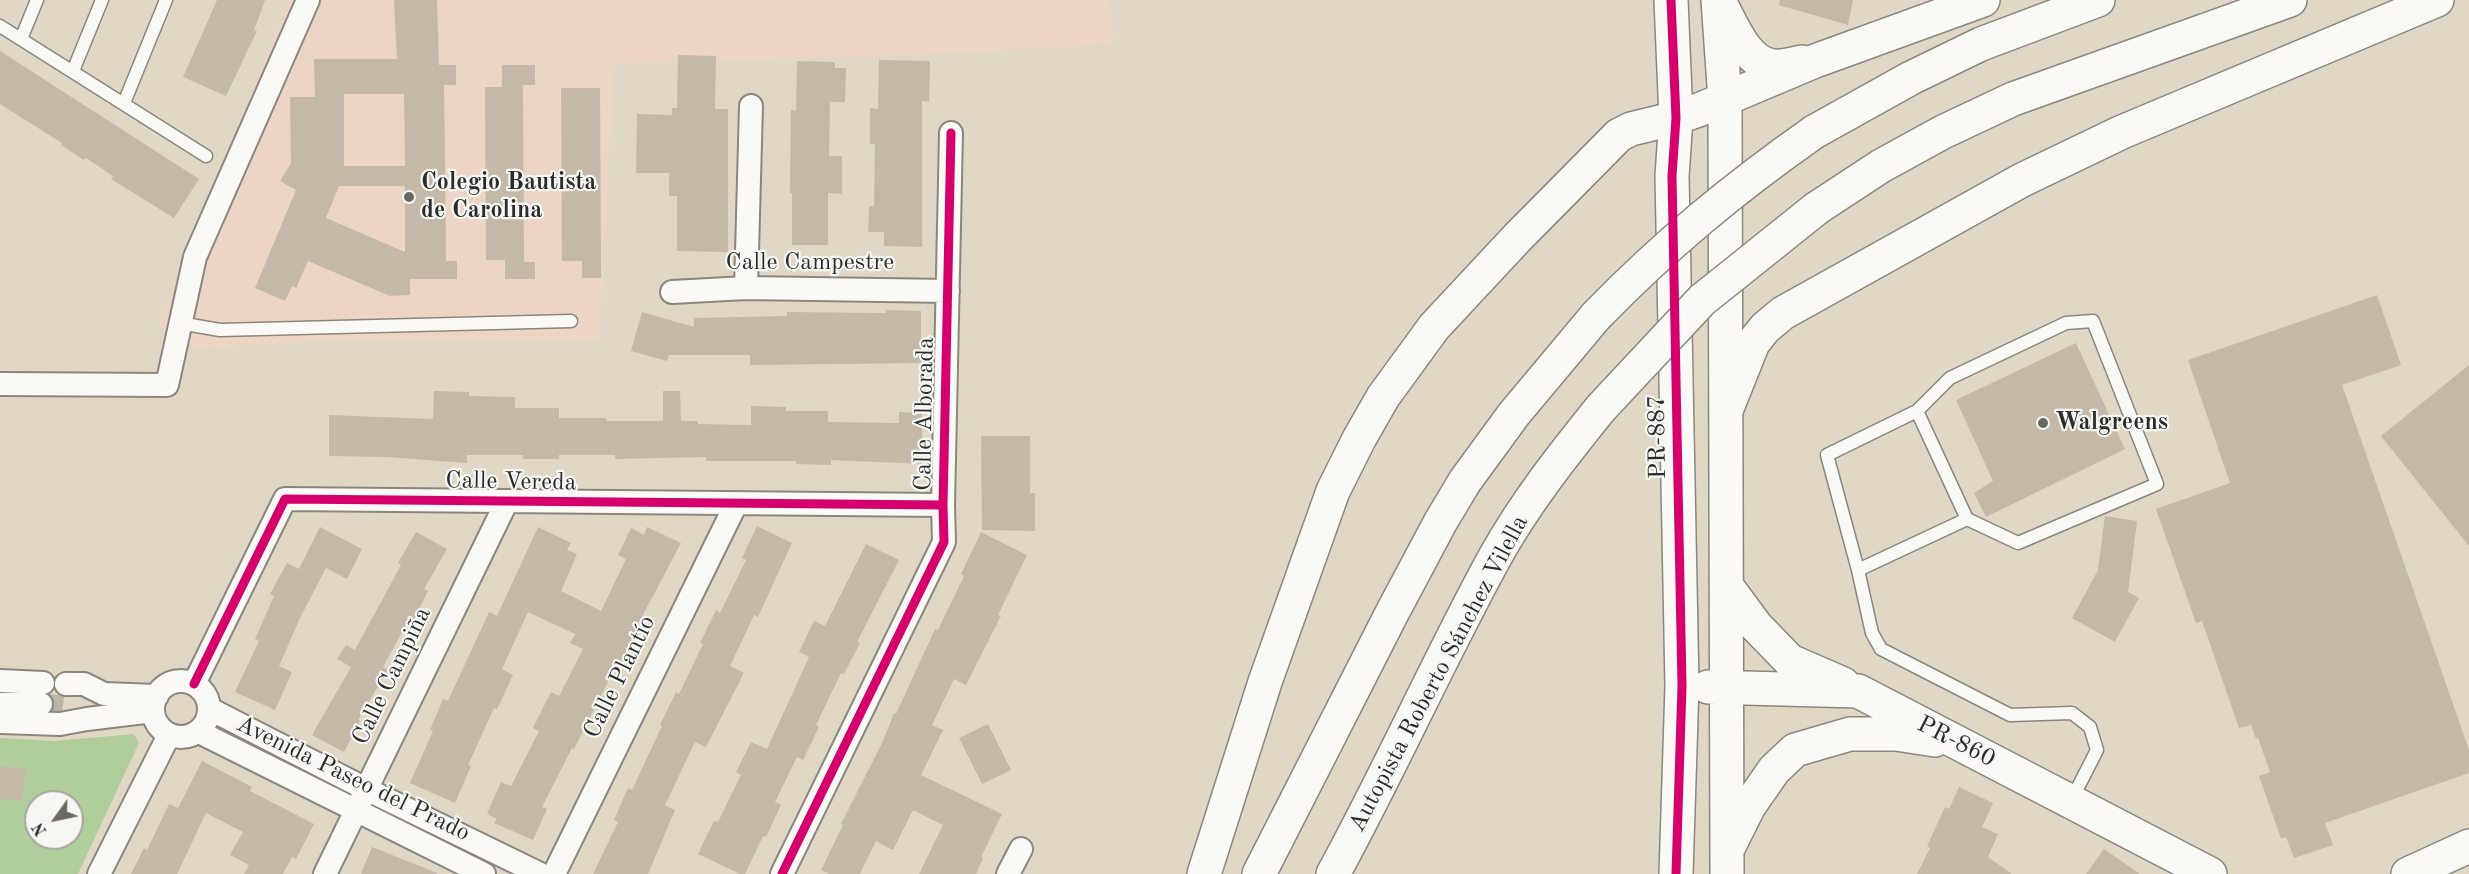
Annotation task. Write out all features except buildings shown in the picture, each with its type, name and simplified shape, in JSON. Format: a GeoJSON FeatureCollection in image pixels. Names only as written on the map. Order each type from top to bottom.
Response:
{"type":"FeatureCollection","features":[{"type":"Feature","properties":{"kind":"main road","name":"PR-887"},"geometry":{"type":"LineString","coordinates":[[1671,0],[1676,118],[1672,176],[1682,686],[1676,874]]}},
{"type":"Feature","properties":{"kind":"main road"},"geometry":{"type":"LineString","coordinates":[[1204,874],[1264,682],[1333,491],[1383,397],[1434,327],[1466,290],[1619,135],[1631,129],[1676,118],[1725,100],[1815,61],[1983,0]]}},
{"type":"Feature","properties":{"kind":"main road"},"geometry":{"type":"LineString","coordinates":[[1259,874],[1392,613],[1465,481],[1514,414],[1596,316],[1699,218],[1814,132],[1911,78],[1981,44],[2098,0]]}},
{"type":"Feature","properties":{"kind":"main road","name":"Autopista Roberto Sánchez Vilella"},"geometry":{"type":"LineString","coordinates":[[1333,874],[1365,816],[1496,555],[1538,489],[1601,408],[1702,300],[1817,208],[1881,166],[1943,132],[2013,99],[2290,0]]}},
{"type":"Feature","properties":{"kind":"main road"},"geometry":{"type":"LineString","coordinates":[[1727,408],[1753,343],[1765,328],[1783,313],[2032,175],[2122,132],[2437,0]]}},
{"type":"Feature","properties":{"kind":"main road"},"geometry":{"type":"LineString","coordinates":[[1718,1],[1751,55],[1760,63],[1774,66],[1815,61]]}},
{"type":"Feature","properties":{"kind":"main road"},"geometry":{"type":"LineString","coordinates":[[1718,1],[1725,100],[1728,861]]}},
{"type":"Feature","properties":{"kind":"main road"},"geometry":{"type":"LineString","coordinates":[[1728,588],[1756,626],[1790,661],[1858,691]]}},
{"type":"Feature","properties":{"kind":"main road","name":"PR-860"},"geometry":{"type":"LineString","coordinates":[[1682,686],[1858,691],[2210,874]]}},
{"type":"Feature","properties":{"kind":"main road"},"geometry":{"type":"LineString","coordinates":[[1728,861],[1749,806],[1774,770],[1795,750],[1850,734],[1896,734],[1962,745]]}},
{"type":"Feature","properties":{"kind":"main road"},"geometry":{"type":"LineString","coordinates":[[1350,874],[1365,816]]}},
{"type":"Feature","properties":{"kind":"main road"},"geometry":{"type":"LineString","coordinates":[[2408,874],[2469,846]]}},
{"type":"Feature","properties":{"kind":"street"},"geometry":{"type":"LineString","coordinates":[[0,384],[167,384],[195,257],[308,0]]}},
{"type":"Feature","properties":{"kind":"street"},"geometry":{"type":"LineString","coordinates":[[746,288],[751,106]]}},
{"type":"Feature","properties":{"kind":"street","name":"Calle Alborada"},"geometry":{"type":"LineString","coordinates":[[782,874],[944,542],[951,133]]}},
{"type":"Feature","properties":{"kind":"street","name":"Calle Campestre"},"geometry":{"type":"LineString","coordinates":[[672,292],[746,288],[948,291]]}},
{"type":"Feature","properties":{"kind":"street","name":"Calle Vereda"},"geometry":{"type":"LineString","coordinates":[[194,684],[285,499],[943,505]]}},
{"type":"Feature","properties":{"kind":"street","name":"Calle Campiña"},"geometry":{"type":"LineString","coordinates":[[325,874],[507,501]]}},
{"type":"Feature","properties":{"kind":"street","name":"Calle Plantío"},"geometry":{"type":"LineString","coordinates":[[554,874],[736,504]]}},
{"type":"Feature","properties":{"kind":"street"},"geometry":{"type":"LineString","coordinates":[[0,681],[42,694],[0,704]]}},
{"type":"Feature","properties":{"kind":"street"},"geometry":{"type":"LineString","coordinates":[[182,681],[194,684],[206,694],[210,709],[207,722],[199,732],[184,738],[169,735],[155,721],[155,703],[170,683],[182,681]]}},
{"type":"Feature","properties":{"kind":"street"},"geometry":{"type":"LineString","coordinates":[[66,684],[84,684],[104,694],[155,703]]}},
{"type":"Feature","properties":{"kind":"street"},"geometry":{"type":"LineString","coordinates":[[0,722],[60,724],[155,703]]}},
{"type":"Feature","properties":{"kind":"street"},"geometry":{"type":"LineString","coordinates":[[64,707],[87,719]]}},
{"type":"Feature","properties":{"kind":"street","name":"Avenida Paseo del Prado"},"geometry":{"type":"LineString","coordinates":[[210,709],[540,874]]}},
{"type":"Feature","properties":{"kind":"street","name":"Avenida Paseo del Prado"},"geometry":{"type":"LineString","coordinates":[[199,732],[484,874]]}},
{"type":"Feature","properties":{"kind":"street"},"geometry":{"type":"LineString","coordinates":[[99,874],[169,735]]}},
{"type":"Feature","properties":{"kind":"street"},"geometry":{"type":"LineString","coordinates":[[1008,874],[1020,849]]}},
{"type":"Feature","properties":{"kind":"lane"},"geometry":{"type":"LineString","coordinates":[[21,39],[37,0]]}},
{"type":"Feature","properties":{"kind":"lane"},"geometry":{"type":"LineString","coordinates":[[73,71],[102,0]]}},
{"type":"Feature","properties":{"kind":"lane"},"geometry":{"type":"LineString","coordinates":[[124,103],[166,0]]}},
{"type":"Feature","properties":{"kind":"lane"},"geometry":{"type":"LineString","coordinates":[[0,26],[206,156]]}},
{"type":"Feature","properties":{"kind":"lane"},"geometry":{"type":"LineString","coordinates":[[179,322],[220,330],[571,321]]}},
{"type":"Feature","properties":{"kind":"lane"},"geometry":{"type":"LineString","coordinates":[[1917,411],[1967,519],[2018,543],[2157,484],[2093,321],[2066,323],[1950,378],[1917,411],[1827,455],[1858,570],[1872,633],[1881,649],[2010,715],[2072,713],[2090,727],[2097,750],[2071,802]]}},
{"type":"Feature","properties":{"kind":"lane"},"geometry":{"type":"LineString","coordinates":[[1858,570],[1967,519]]}},
{"type":"Feature","properties":{"kind":"shaded area","name":"Colegio Bautista de Carolina"},"geometry":{"type":"Polygon","coordinates":[[[288,0],[1108,0],[1115,43],[978,52],[614,64],[600,341],[307,341],[199,349],[157,330],[288,0]]]}},
{"type":"Feature","properties":{"kind":"green space"},"geometry":{"type":"Polygon","coordinates":[[[134,734],[139,743],[78,874],[0,874],[0,738],[55,741],[134,734]]]}},
{"type":"Feature","properties":{"kind":"tunnel"},"geometry":{"type":"LineString","coordinates":[[41,704],[64,707]]}},
{"type":"Feature","properties":{"kind":"cycle path"},"geometry":{"type":"LineString","coordinates":[[1671,0],[1676,118],[1672,176],[1682,686],[1676,874]]}},
{"type":"Feature","properties":{"kind":"cycle path"},"geometry":{"type":"LineString","coordinates":[[782,874],[944,542],[951,133]]}},
{"type":"Feature","properties":{"kind":"cycle path"},"geometry":{"type":"LineString","coordinates":[[194,684],[285,499],[943,505]]}},
{"type":"Feature","properties":{"kind":"place","name":"Colegio Bautista de Carolina"},"geometry":{"type":"Point","coordinates":[409,197]}},
{"type":"Feature","properties":{"kind":"place","name":"Walgreens"},"geometry":{"type":"Point","coordinates":[2043,423]}}]}
